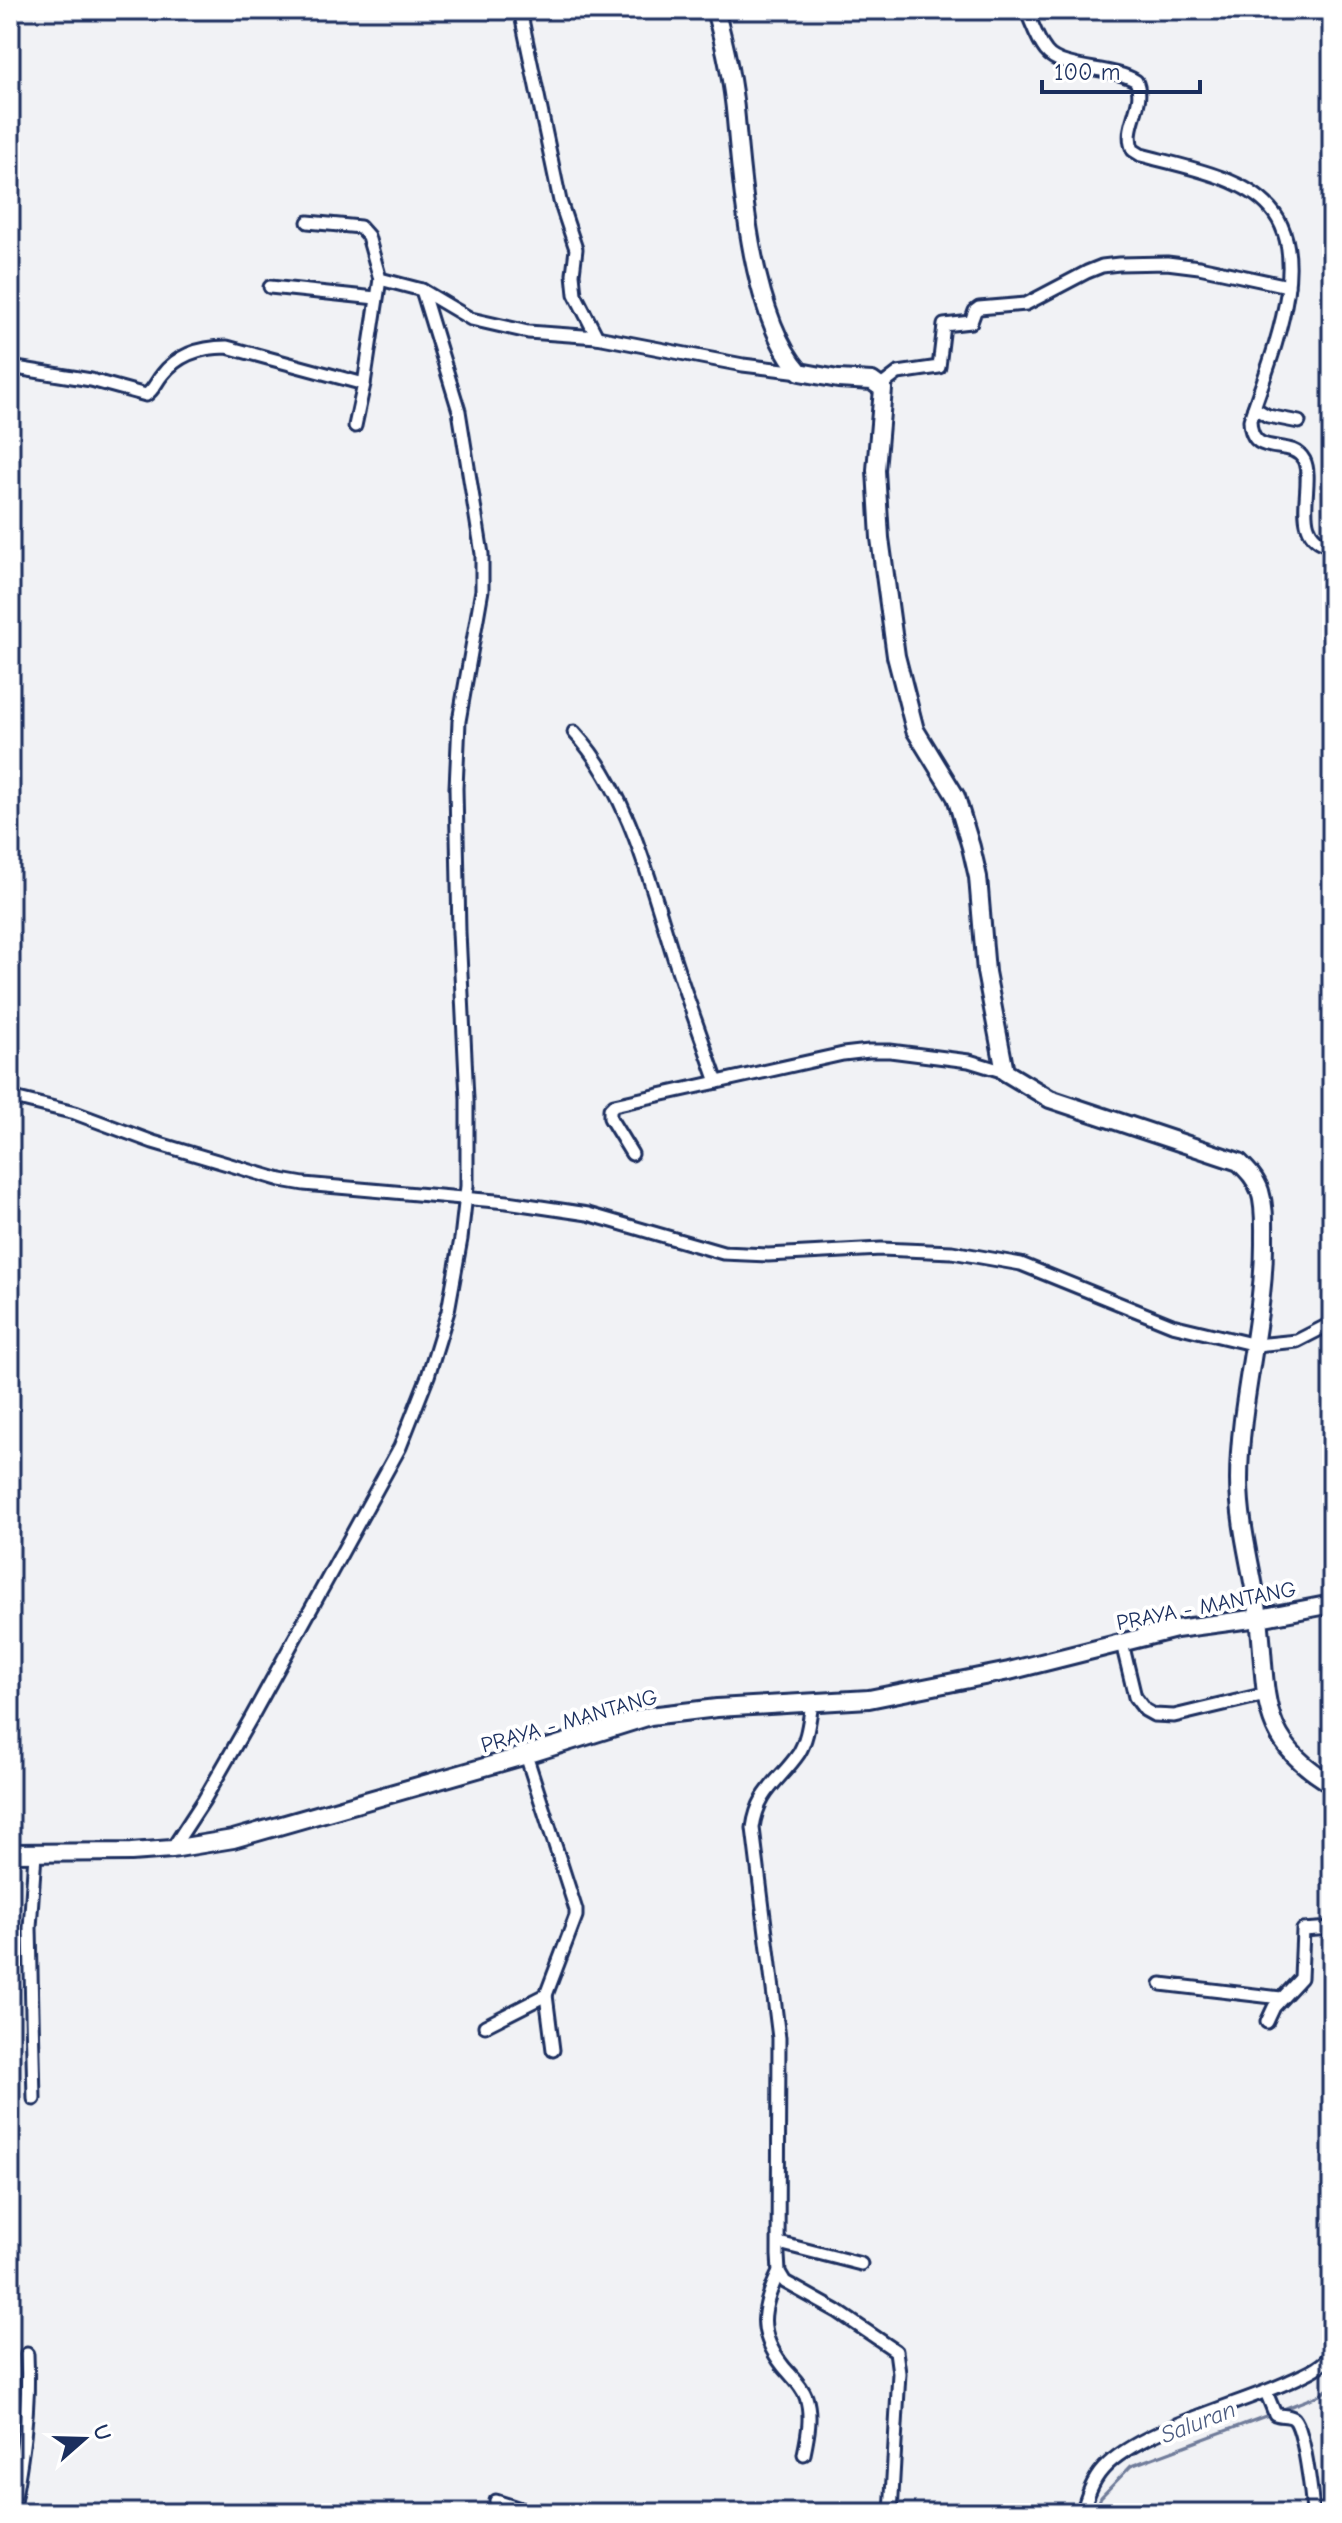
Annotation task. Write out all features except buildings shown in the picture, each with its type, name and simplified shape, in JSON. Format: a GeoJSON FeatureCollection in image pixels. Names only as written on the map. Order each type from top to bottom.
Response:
{"type":"FeatureCollection","features":[{"type":"Feature","properties":{"kind":"street"},"geometry":{"type":"LineString","coordinates":[[520,10],[560,201],[576,249],[573,274],[575,294],[597,337]]}},
{"type":"Feature","properties":{"kind":"street"},"geometry":{"type":"LineString","coordinates":[[715,10],[732,89],[739,170],[757,272],[784,350],[800,372]]}},
{"type":"Feature","properties":{"kind":"street"},"geometry":{"type":"LineString","coordinates":[[1026,10],[1042,45],[1055,59],[1123,74],[1136,81],[1140,93],[1129,132],[1133,150],[1141,155],[1220,177],[1254,195],[1270,208],[1283,227],[1288,256],[1288,286],[1271,360],[1250,427],[1255,439],[1263,444],[1294,451],[1305,462],[1308,525],[1317,540],[1332,546]]}},
{"type":"Feature","properties":{"kind":"street"},"geometry":{"type":"LineString","coordinates":[[308,222],[355,226],[365,230],[380,279],[355,426]]}},
{"type":"Feature","properties":{"kind":"street"},"geometry":{"type":"LineString","coordinates":[[881,386],[898,373],[939,367],[944,325],[971,322],[979,308],[1026,304],[1102,266],[1167,263],[1288,286]]}},
{"type":"Feature","properties":{"kind":"street"},"geometry":{"type":"LineString","coordinates":[[380,279],[422,290],[471,319],[528,332],[597,337],[754,367],[872,381],[881,386],[883,393],[876,470],[880,538],[896,656],[915,730],[956,797],[971,847],[978,877],[986,972],[1005,1072]]}},
{"type":"Feature","properties":{"kind":"street"},"geometry":{"type":"LineString","coordinates":[[270,287],[376,298]]}},
{"type":"Feature","properties":{"kind":"street"},"geometry":{"type":"LineString","coordinates":[[172,1849],[251,1718],[400,1447],[428,1376],[448,1311],[465,1199],[467,1099],[459,932],[456,788],[459,721],[482,590],[482,554],[459,411],[422,290]]}},
{"type":"Feature","properties":{"kind":"street"},"geometry":{"type":"LineString","coordinates":[[10,367],[91,380],[146,395],[171,364],[189,353],[206,347],[227,347],[364,384]]}},
{"type":"Feature","properties":{"kind":"street"},"geometry":{"type":"LineString","coordinates":[[1254,408],[1268,416],[1299,422]]}},
{"type":"Feature","properties":{"kind":"street"},"geometry":{"type":"LineString","coordinates":[[574,732],[592,752],[607,778],[645,866],[717,1082]]}},
{"type":"Feature","properties":{"kind":"street"},"geometry":{"type":"LineString","coordinates":[[632,1154],[610,1118],[610,1109],[614,1105],[843,1054],[869,1051],[969,1061],[1005,1072],[1050,1099],[1239,1162],[1253,1175],[1263,1208],[1263,1287],[1243,1413],[1239,1482],[1241,1523],[1259,1618],[1266,1694],[1270,1716],[1289,1753],[1307,1770],[1332,1784]]}},
{"type":"Feature","properties":{"kind":"street"},"geometry":{"type":"LineString","coordinates":[[10,1097],[75,1113],[153,1142],[281,1180],[507,1202],[588,1214],[723,1253],[768,1255],[881,1249],[938,1251],[1021,1264],[1172,1325],[1256,1345],[1297,1341],[1332,1323]]}},
{"type":"Feature","properties":{"kind":"street","name":"PRAYA - MANTANG"},"geometry":{"type":"LineString","coordinates":[[10,1853],[172,1849],[233,1839],[650,1716],[717,1708],[845,1702],[884,1696],[1009,1671],[1176,1629],[1332,1604]]}},
{"type":"Feature","properties":{"kind":"street"},"geometry":{"type":"LineString","coordinates":[[1122,1643],[1135,1697],[1145,1710],[1154,1715],[1174,1716],[1266,1694]]}},
{"type":"Feature","properties":{"kind":"street"},"geometry":{"type":"LineString","coordinates":[[804,2454],[809,2430],[805,2395],[770,2345],[762,2323],[770,2291],[779,2272],[779,2038],[753,1828],[756,1810],[763,1796],[801,1750],[812,1704]]}},
{"type":"Feature","properties":{"kind":"street"},"geometry":{"type":"LineString","coordinates":[[526,1755],[576,1910],[572,1930],[546,1995],[553,2050]]}},
{"type":"Feature","properties":{"kind":"street"},"geometry":{"type":"LineString","coordinates":[[34,2099],[30,1928],[35,1854]]}},
{"type":"Feature","properties":{"kind":"street"},"geometry":{"type":"LineString","coordinates":[[1267,2022],[1281,1998],[1301,1978],[1303,1930],[1332,1928]]}},
{"type":"Feature","properties":{"kind":"street"},"geometry":{"type":"LineString","coordinates":[[1161,1984],[1281,1998]]}},
{"type":"Feature","properties":{"kind":"street"},"geometry":{"type":"LineString","coordinates":[[485,2026],[546,1995]]}},
{"type":"Feature","properties":{"kind":"street"},"geometry":{"type":"LineString","coordinates":[[779,2243],[861,2264]]}},
{"type":"Feature","properties":{"kind":"street"},"geometry":{"type":"LineString","coordinates":[[779,2272],[785,2282],[837,2311],[896,2351],[899,2373],[891,2513]]}},
{"type":"Feature","properties":{"kind":"street"},"geometry":{"type":"LineString","coordinates":[[1082,2513],[1094,2481],[1118,2455],[1140,2442],[1267,2396],[1315,2369],[1332,2353]]}},
{"type":"Feature","properties":{"kind":"street"},"geometry":{"type":"LineString","coordinates":[[12,2513],[24,2449],[29,2388],[27,2354]]}},
{"type":"Feature","properties":{"kind":"street"},"geometry":{"type":"LineString","coordinates":[[1267,2396],[1275,2414],[1291,2417],[1298,2424],[1306,2457],[1313,2513]]}},
{"type":"Feature","properties":{"kind":"street"},"geometry":{"type":"LineString","coordinates":[[496,2501],[533,2513]]}},
{"type":"Feature","properties":{"kind":"waterway","name":"Saluran"},"geometry":{"type":"LineString","coordinates":[[1278,2411],[1320,2395],[1332,2386]]}},
{"type":"Feature","properties":{"kind":"waterway","name":"Saluran"},"geometry":{"type":"LineString","coordinates":[[1094,2513],[1101,2497],[1131,2466],[1271,2414]]}}]}
